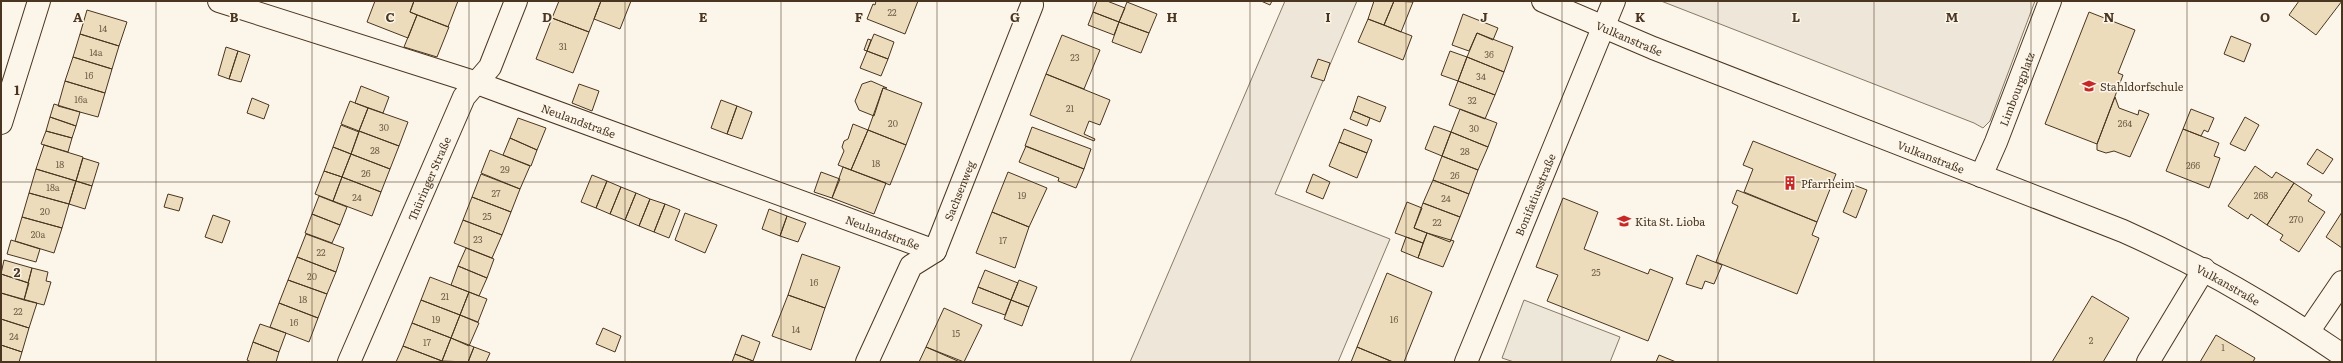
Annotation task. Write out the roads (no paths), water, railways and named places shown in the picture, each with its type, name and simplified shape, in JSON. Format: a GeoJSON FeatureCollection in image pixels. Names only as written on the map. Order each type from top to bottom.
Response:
{"type":"FeatureCollection","features":[{"type":"Feature","properties":{"kind":"street"},"geometry":{"type":"LineString","coordinates":[[1,122],[39,1]]}},
{"type":"Feature","properties":{"kind":"street","name":"Neulandstraße"},"geometry":{"type":"LineString","coordinates":[[219,1],[477,83],[935,251]]}},
{"type":"Feature","properties":{"kind":"street","name":"Thüringer Straße"},"geometry":{"type":"LineString","coordinates":[[348,362],[464,97],[490,67],[516,1]]}},
{"type":"Feature","properties":{"kind":"street","name":"Vulkanstraße"},"geometry":{"type":"LineString","coordinates":[[1543,1],[1602,26],[2123,231],[2204,269],[2308,332],[2342,355]]}},
{"type":"Feature","properties":{"kind":"street","name":"Bonifatiusstraße"},"geometry":{"type":"LineString","coordinates":[[1466,362],[1602,26],[1614,1]]}},
{"type":"Feature","properties":{"kind":"street","name":"Limbourgplatz"},"geometry":{"type":"LineString","coordinates":[[1981,176],[1996,142],[2050,1]]}},
{"type":"Feature","properties":{"kind":"street","name":"Sachsenweg"},"geometry":{"type":"LineString","coordinates":[[935,251],[1032,5]]}},
{"type":"Feature","properties":{"kind":"street"},"geometry":{"type":"LineString","coordinates":[[867,362],[911,266],[935,251]]}},
{"type":"Feature","properties":{"kind":"street"},"geometry":{"type":"LineString","coordinates":[[2148,362],[2204,269]]}},
{"type":"Feature","properties":{"kind":"street"},"geometry":{"type":"LineString","coordinates":[[2308,332],[2342,282]]}},
{"type":"Feature","properties":{"kind":"place","name":"Stahldorfschule"},"geometry":{"type":"Point","coordinates":[2089,86]}},
{"type":"Feature","properties":{"kind":"place","name":"Pfarrheim"},"geometry":{"type":"Point","coordinates":[1790,183]}},
{"type":"Feature","properties":{"kind":"place","name":"Kita St. Lioba"},"geometry":{"type":"Point","coordinates":[1624,221]}}]}
